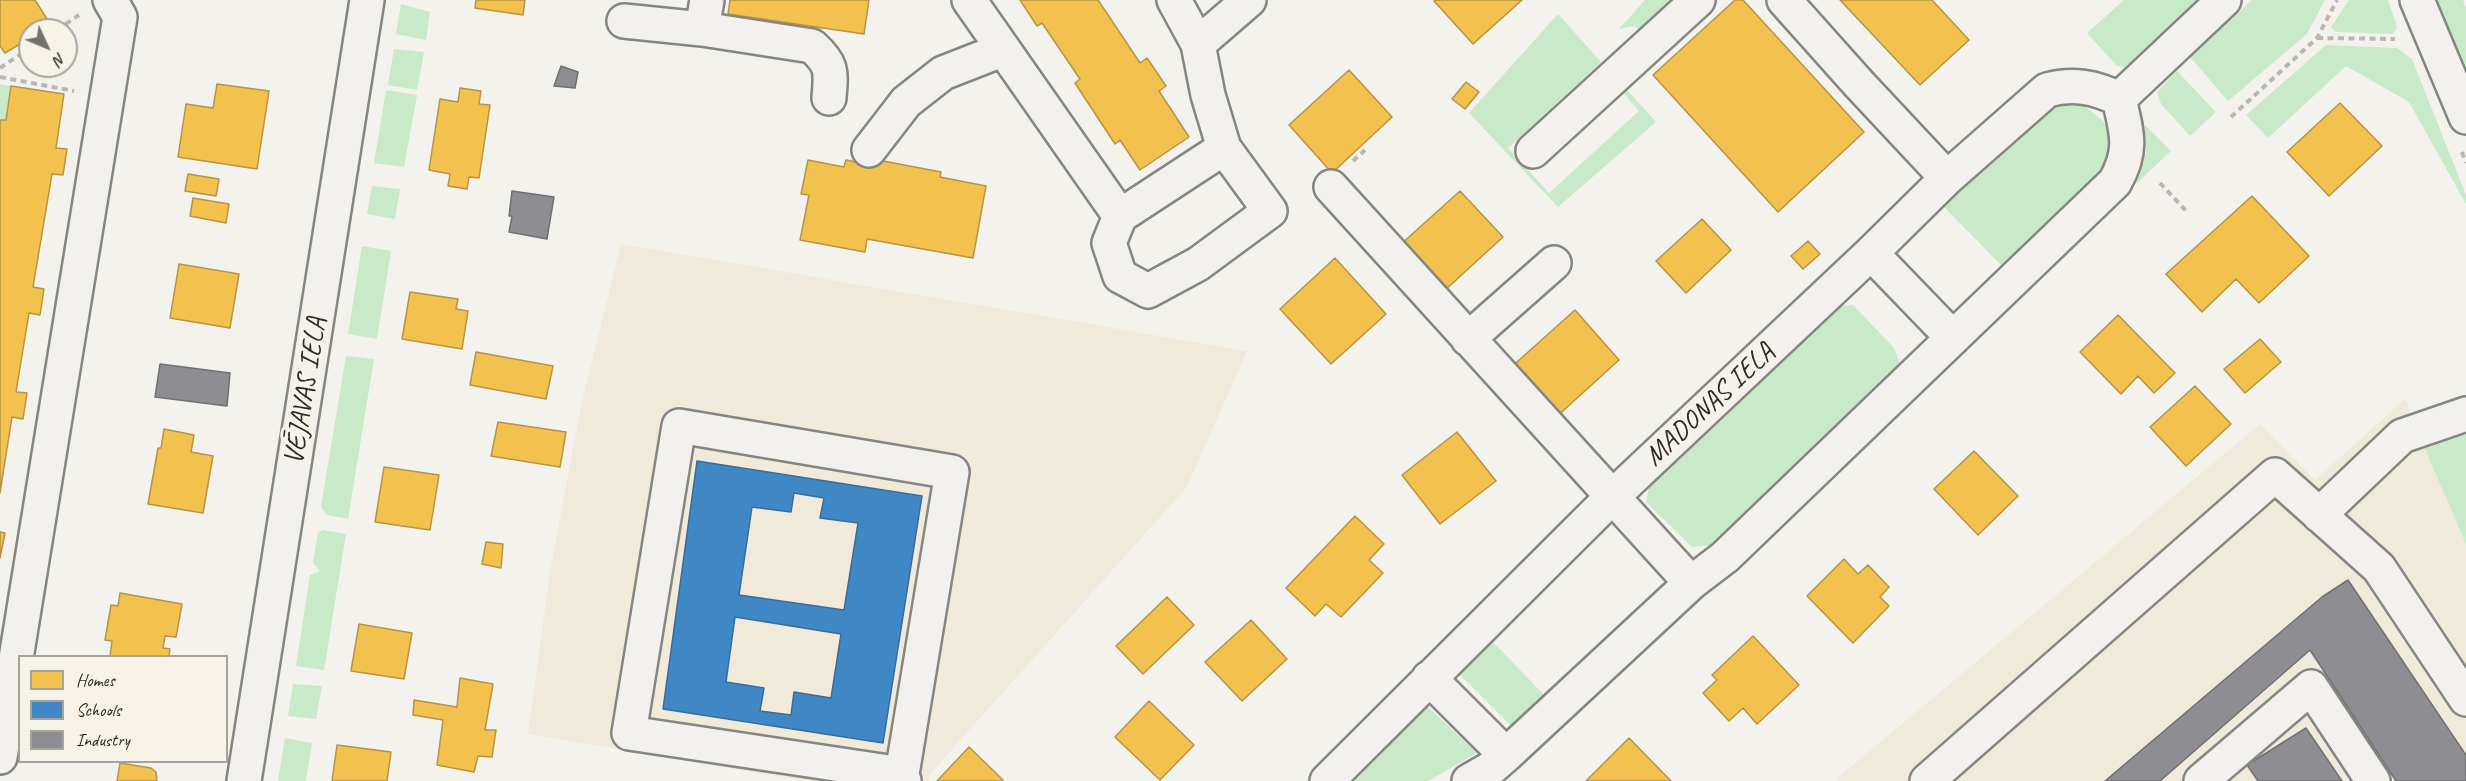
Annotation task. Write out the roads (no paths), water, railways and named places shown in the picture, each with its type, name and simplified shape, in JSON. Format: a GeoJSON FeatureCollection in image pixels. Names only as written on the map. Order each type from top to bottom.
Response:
{"type":"FeatureCollection","features":[{"type":"Feature","properties":{"kind":"street"},"geometry":{"type":"LineString","coordinates":[[0,757],[120,17],[110,0]]}},
{"type":"Feature","properties":{"kind":"street","name":"VĒJAVAS IELA"},"geometry":{"type":"LineString","coordinates":[[244,781],[367,0]]}},
{"type":"Feature","properties":{"kind":"street"},"geometry":{"type":"LineString","coordinates":[[969,0],[1120,216]]}},
{"type":"Feature","properties":{"kind":"street"},"geometry":{"type":"LineString","coordinates":[[1174,0],[1198,44],[1208,95],[1224,147],[1270,211],[1198,264],[1148,291],[1119,276],[1109,243],[1120,216],[1224,147]]}},
{"type":"Feature","properties":{"kind":"street"},"geometry":{"type":"LineString","coordinates":[[1198,44],[1249,0]]}},
{"type":"Feature","properties":{"kind":"street"},"geometry":{"type":"LineString","coordinates":[[1533,151],[1698,0]]}},
{"type":"Feature","properties":{"kind":"street"},"geometry":{"type":"LineString","coordinates":[[1784,0],[1947,178]]}},
{"type":"Feature","properties":{"kind":"street"},"geometry":{"type":"LineString","coordinates":[[1469,781],[1490,769],[1691,583],[1725,557],[2115,182],[2124,165],[2128,143],[2119,99],[2224,0]]}},
{"type":"Feature","properties":{"kind":"street"},"geometry":{"type":"LineString","coordinates":[[2417,0],[2466,117]]}},
{"type":"Feature","properties":{"kind":"street"},"geometry":{"type":"LineString","coordinates":[[624,21],[705,15],[812,46],[825,58],[831,71],[829,98]]}},
{"type":"Feature","properties":{"kind":"street"},"geometry":{"type":"LineString","coordinates":[[869,150],[906,102],[943,73],[1002,50]]}},
{"type":"Feature","properties":{"kind":"street","name":"MADONAS IELA"},"geometry":{"type":"LineString","coordinates":[[1327,781],[1611,498],[1947,178],[2047,90],[2063,86],[2081,86],[2102,91],[2119,99]]}},
{"type":"Feature","properties":{"kind":"street"},"geometry":{"type":"LineString","coordinates":[[1331,187],[1611,498],[1691,583]]}},
{"type":"Feature","properties":{"kind":"street"},"geometry":{"type":"LineString","coordinates":[[1871,252],[1953,338]]}},
{"type":"Feature","properties":{"kind":"street"},"geometry":{"type":"LineString","coordinates":[[1468,339],[1554,263]]}},
{"type":"Feature","properties":{"kind":"street"},"geometry":{"type":"LineString","coordinates":[[2319,515],[2402,436],[2466,414]]}},
{"type":"Feature","properties":{"kind":"street"},"geometry":{"type":"LineString","coordinates":[[679,426],[952,472],[903,778],[629,733],[679,426]]}},
{"type":"Feature","properties":{"kind":"street"},"geometry":{"type":"LineString","coordinates":[[1927,781],[2275,475],[2379,568],[2466,699]]}},
{"type":"Feature","properties":{"kind":"street"},"geometry":{"type":"LineString","coordinates":[[1429,678],[1506,754]]}},
{"type":"Feature","properties":{"kind":"street"},"geometry":{"type":"LineString","coordinates":[[2218,775],[2311,687],[2373,781]]}}]}
